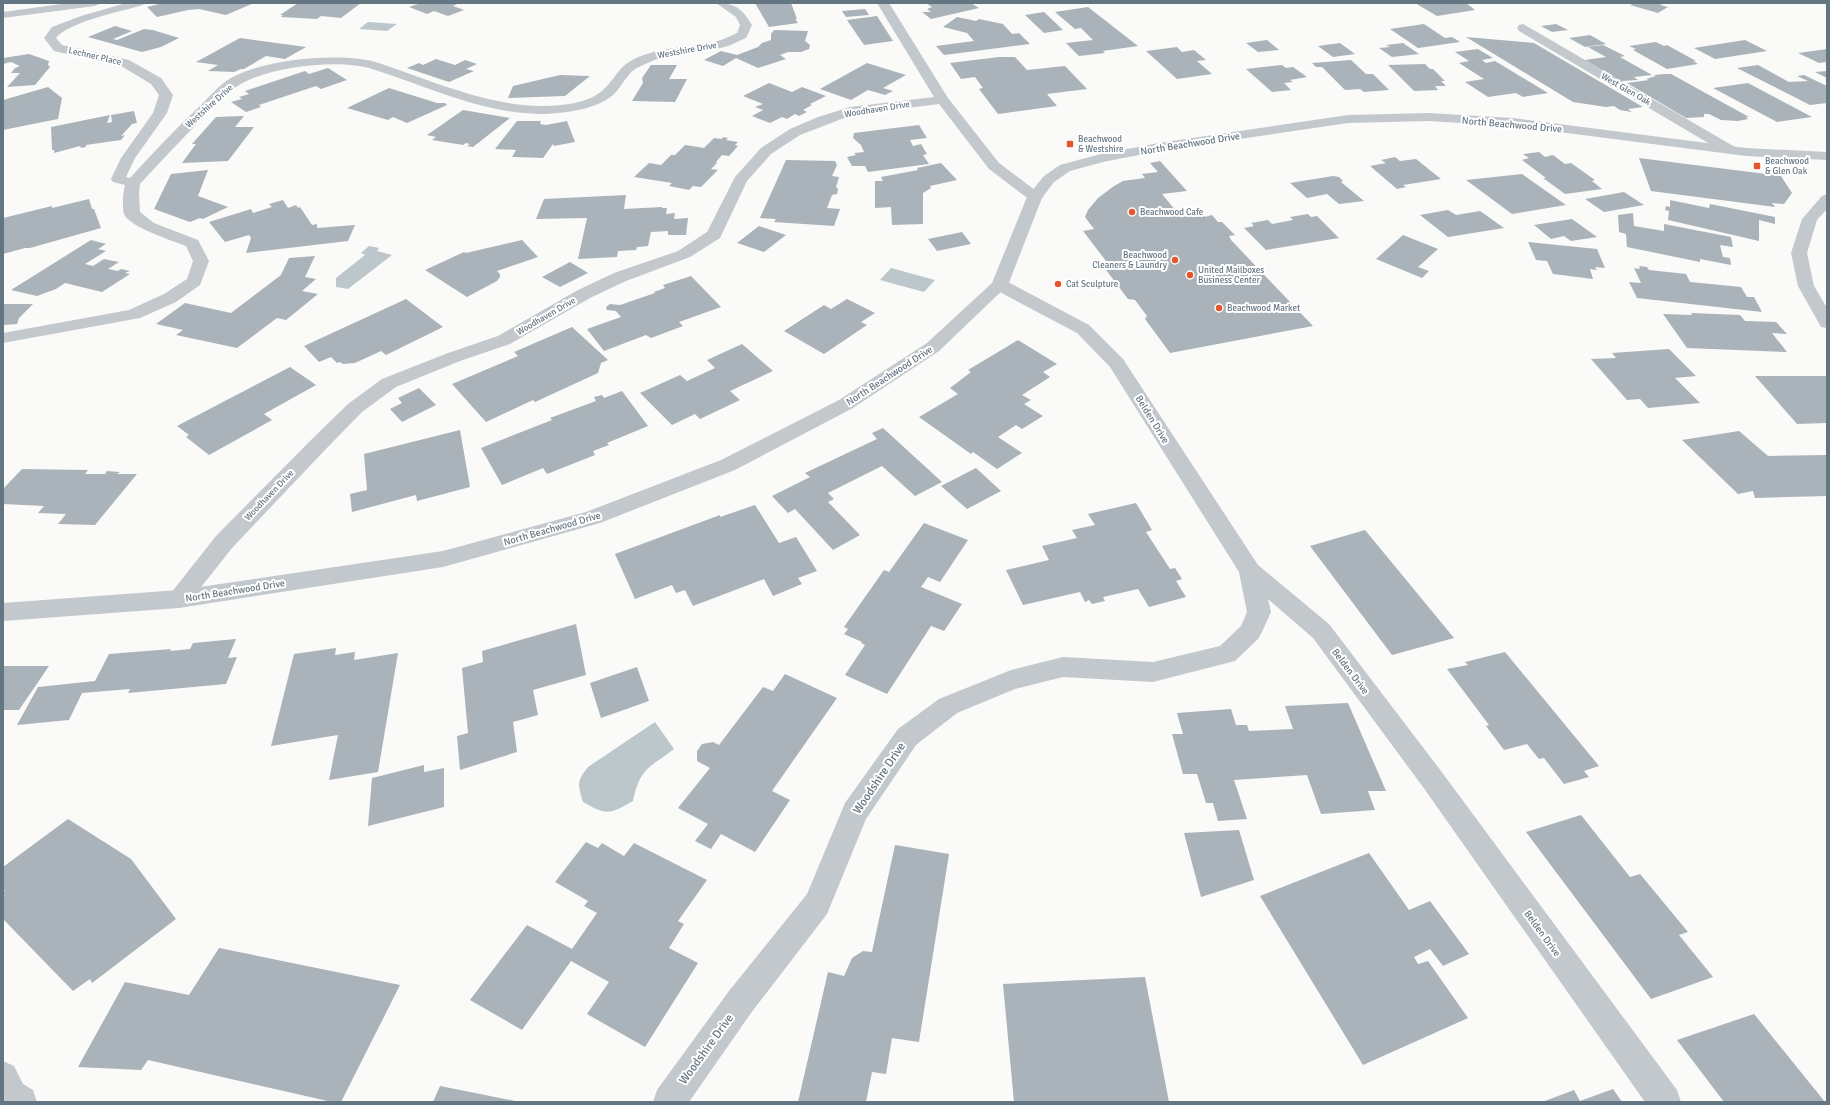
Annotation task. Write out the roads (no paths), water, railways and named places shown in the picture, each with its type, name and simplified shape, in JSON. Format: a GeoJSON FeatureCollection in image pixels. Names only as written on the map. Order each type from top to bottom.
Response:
{"type":"FeatureCollection","features":[{"type":"Feature","properties":{"kind":"street"},"geometry":{"type":"LineString","coordinates":[[3,15],[95,3]]}},
{"type":"Feature","properties":{"kind":"street","name":"Lechner Place"},"geometry":{"type":"LineString","coordinates":[[133,183],[118,179],[128,158],[160,113],[166,95],[156,81],[125,63],[58,48],[50,38],[56,30],[85,18],[139,3]]}},
{"type":"Feature","properties":{"kind":"street","name":"Westshire Drive"},"geometry":{"type":"LineString","coordinates":[[133,183],[182,130],[231,84],[256,73],[284,66],[305,63],[351,62],[372,65],[439,89],[512,108],[540,110],[572,108],[593,101],[610,91],[625,70],[634,64],[664,53],[725,43],[742,35],[746,25],[740,15],[722,3]]}},
{"type":"Feature","properties":{"kind":"street"},"geometry":{"type":"LineString","coordinates":[[883,3],[942,100],[994,166],[1035,197]]}},
{"type":"Feature","properties":{"kind":"street","name":"West Glen Oak"},"geometry":{"type":"LineString","coordinates":[[1523,28],[1730,150]]}},
{"type":"Feature","properties":{"kind":"street","name":"Woodhaven Drive"},"geometry":{"type":"LineString","coordinates":[[179,599],[224,542],[311,451],[355,408],[389,383],[454,357],[504,340],[584,294],[620,277],[684,254],[714,235],[740,180],[766,151],[795,132],[823,120],[850,111],[890,105],[942,100]]}},
{"type":"Feature","properties":{"kind":"street","name":"North Beachwood Drive"},"geometry":{"type":"LineString","coordinates":[[3,612],[179,599],[443,559],[592,518],[728,465],[846,404],[933,347],[1000,285],[1035,197],[1049,179],[1065,168],[1102,158],[1159,147],[1348,119],[1428,117],[1513,122],[1730,150],[1827,156]]}},
{"type":"Feature","properties":{"kind":"street"},"geometry":{"type":"LineString","coordinates":[[3,338],[134,314],[170,298],[194,281],[201,261],[192,243],[148,226],[132,214],[131,193],[133,183]]}},
{"type":"Feature","properties":{"kind":"street"},"geometry":{"type":"LineString","coordinates":[[1827,199],[1810,219],[1799,253],[1806,286],[1827,323]]}},
{"type":"Feature","properties":{"kind":"street","name":"Belden Drive"},"geometry":{"type":"LineString","coordinates":[[1000,285],[1083,329],[1117,362],[1250,571],[1321,631],[1432,779],[1665,1102]]}},
{"type":"Feature","properties":{"kind":"street","name":"Woodshire Drive"},"geometry":{"type":"LineString","coordinates":[[669,1102],[740,1002],[817,904],[856,812],[907,737],[948,706],[1011,680],[1063,667],[1153,672],[1227,654],[1250,632],[1259,612],[1250,571]]}},
{"type":"Feature","properties":{"kind":"street"},"geometry":{"type":"LineString","coordinates":[[3,1077],[11,1096],[21,1102]]}},
{"type":"Feature","properties":{"kind":"place","name":"Beachwood & Westshire"},"geometry":{"type":"Point","coordinates":[1070,144]}},
{"type":"Feature","properties":{"kind":"place","name":"Beachwood & Glen Oak"},"geometry":{"type":"Point","coordinates":[1757,166]}},
{"type":"Feature","properties":{"kind":"place","name":"Beachwood Cafe"},"geometry":{"type":"Point","coordinates":[1132,212]}},
{"type":"Feature","properties":{"kind":"place","name":"Beachwood Cleaners & Laundry"},"geometry":{"type":"Point","coordinates":[1175,260]}},
{"type":"Feature","properties":{"kind":"place","name":"United Mailboxes Business Center"},"geometry":{"type":"Point","coordinates":[1190,275]}},
{"type":"Feature","properties":{"kind":"place","name":"Cat Sculpture"},"geometry":{"type":"Point","coordinates":[1058,284]}},
{"type":"Feature","properties":{"kind":"place","name":"Beachwood Market"},"geometry":{"type":"Point","coordinates":[1219,308]}}]}
